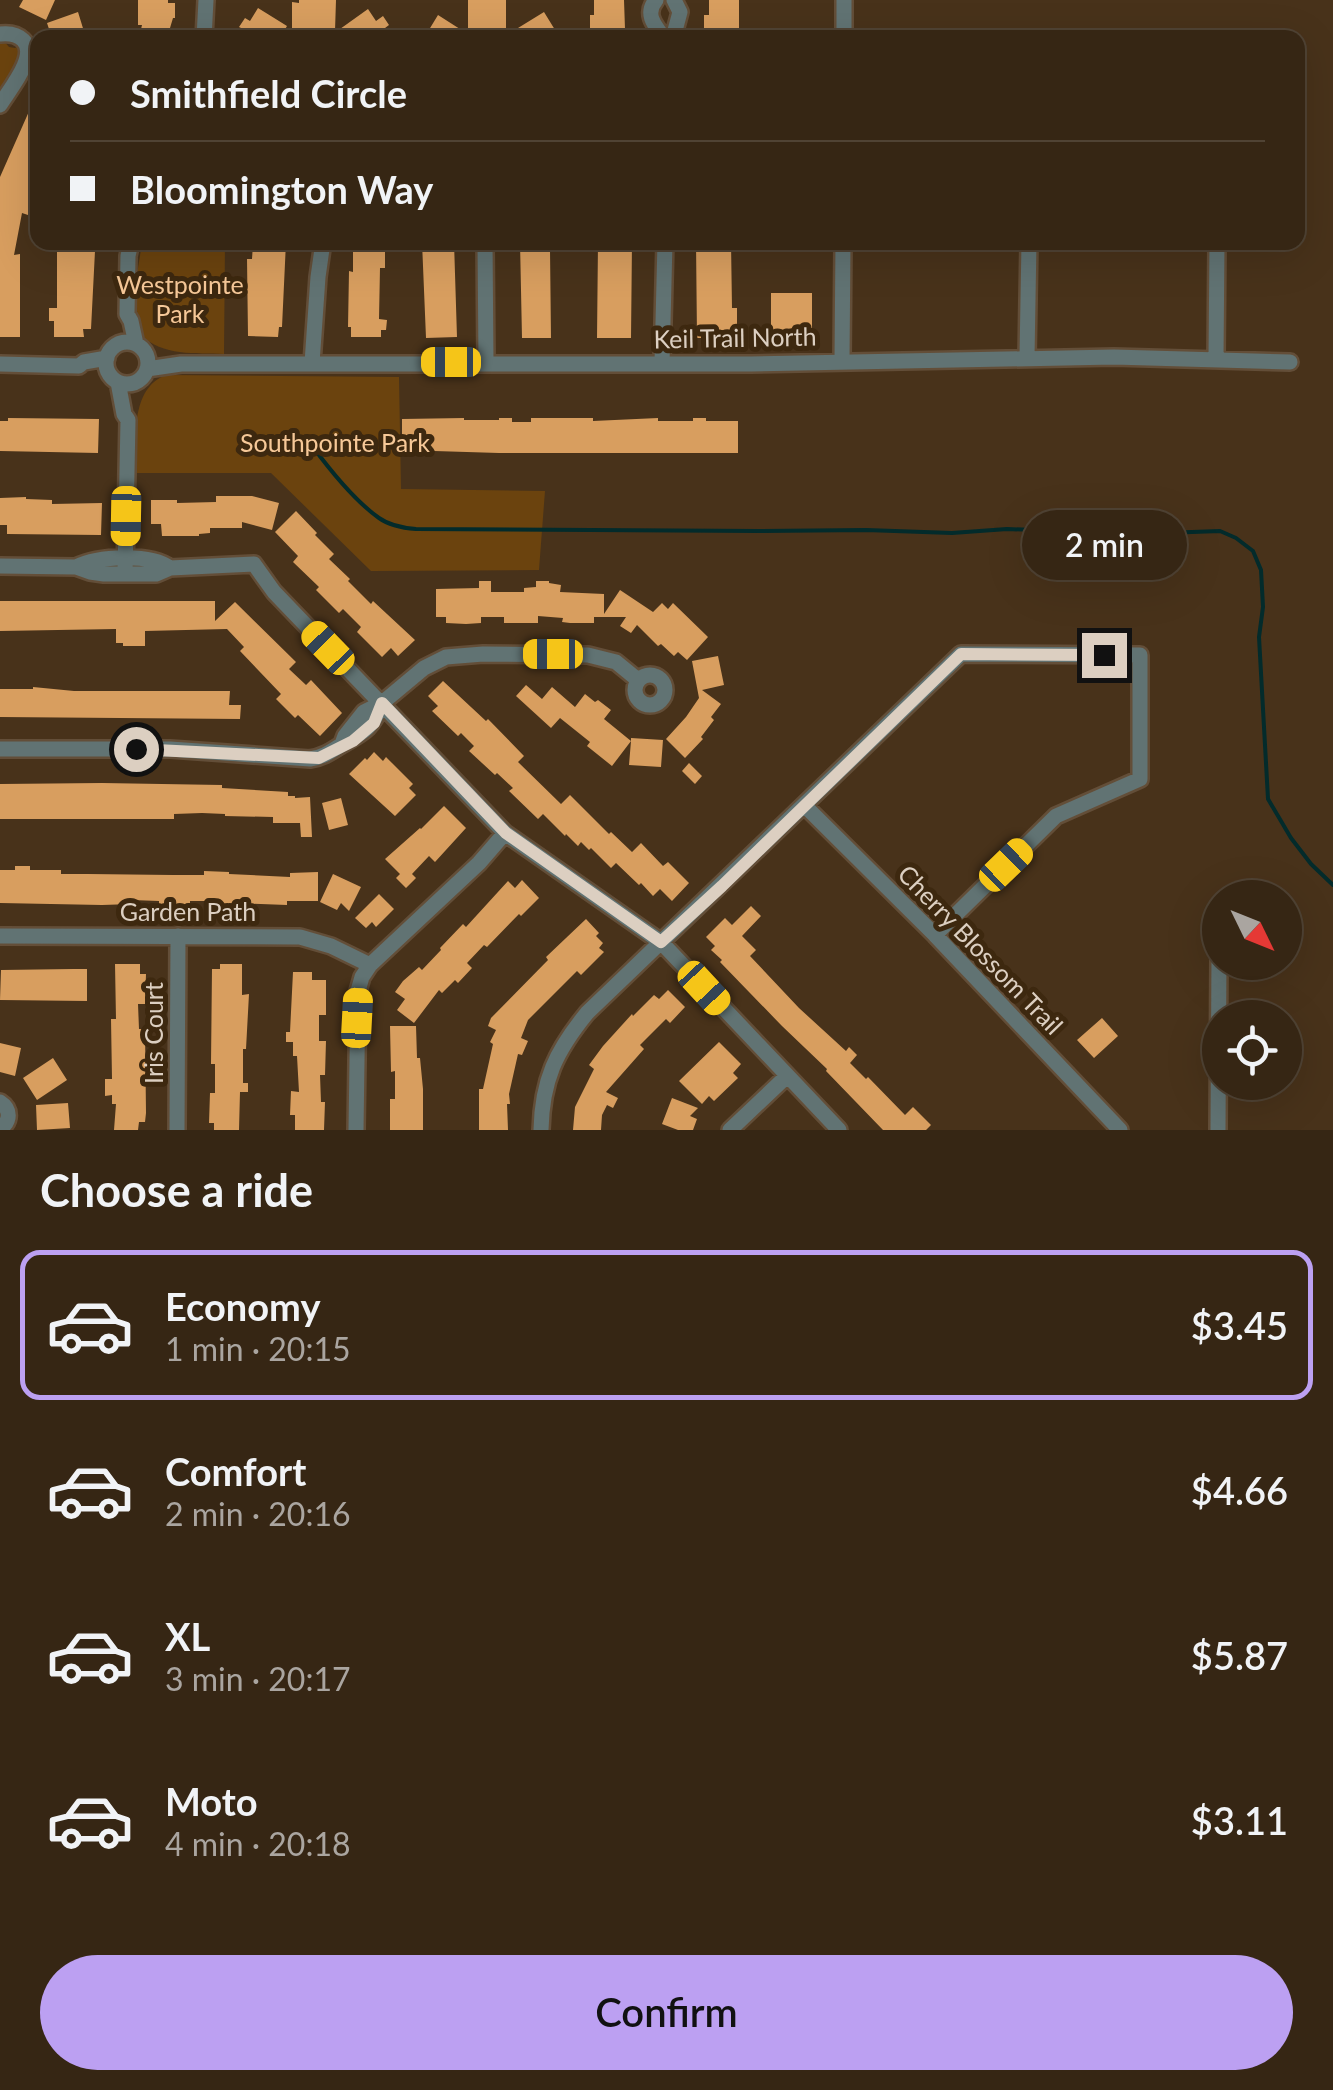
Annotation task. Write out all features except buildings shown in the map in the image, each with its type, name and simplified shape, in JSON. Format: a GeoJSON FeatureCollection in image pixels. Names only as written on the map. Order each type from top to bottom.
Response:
{"type":"FeatureCollection","features":[{"type":"Feature","properties":{"kind":"street"},"geometry":{"type":"LineString","coordinates":[[204,30],[206,0]]}},
{"type":"Feature","properties":{"kind":"street"},"geometry":{"type":"LineString","coordinates":[[656,0],[650,9],[659,30]]}},
{"type":"Feature","properties":{"kind":"street"},"geometry":{"type":"LineString","coordinates":[[674,0],[680,12],[674,30]]}},
{"type":"Feature","properties":{"kind":"street"},"geometry":{"type":"LineString","coordinates":[[844,0],[844,30]]}},
{"type":"Feature","properties":{"kind":"street"},"geometry":{"type":"LineString","coordinates":[[0,34],[20,37],[28,49],[26,62],[0,105]]}},
{"type":"Feature","properties":{"kind":"street"},"geometry":{"type":"LineString","coordinates":[[125,567],[128,420],[148,358],[127,314],[129,250]]}},
{"type":"Feature","properties":{"kind":"street"},"geometry":{"type":"LineString","coordinates":[[312,363],[322,250]]}},
{"type":"Feature","properties":{"kind":"street"},"geometry":{"type":"LineString","coordinates":[[486,250],[486,362]]}},
{"type":"Feature","properties":{"kind":"street"},"geometry":{"type":"LineString","coordinates":[[662,363],[665,250]]}},
{"type":"Feature","properties":{"kind":"street"},"geometry":{"type":"LineString","coordinates":[[842,250],[842,361]]}},
{"type":"Feature","properties":{"kind":"street"},"geometry":{"type":"LineString","coordinates":[[1028,250],[1028,358]]}},
{"type":"Feature","properties":{"kind":"street"},"geometry":{"type":"LineString","coordinates":[[1216,359],[1217,250]]}},
{"type":"Feature","properties":{"kind":"street"},"geometry":{"type":"LineString","coordinates":[[127,314],[111,352],[108,371],[115,380],[128,420]]}},
{"type":"Feature","properties":{"kind":"street"},"geometry":{"type":"LineString","coordinates":[[0,364],[79,366],[122,343],[181,364]]}},
{"type":"Feature","properties":{"kind":"street","name":"Keil Trail North"},"geometry":{"type":"LineString","coordinates":[[181,364],[1028,358],[1290,362]]}},
{"type":"Feature","properties":{"kind":"street"},"geometry":{"type":"LineString","coordinates":[[79,366],[132,384],[145,373],[181,364]]}},
{"type":"Feature","properties":{"kind":"street"},"geometry":{"type":"LineString","coordinates":[[0,566],[76,567],[90,560],[125,567],[159,562],[170,568],[254,564],[274,592],[506,833],[661,942],[839,1130]]}},
{"type":"Feature","properties":{"kind":"street"},"geometry":{"type":"LineString","coordinates":[[541,1130],[548,1075],[569,1035],[608,991],[961,654],[1140,655],[1140,780],[1056,816],[935,935]]}},
{"type":"Feature","properties":{"kind":"street"},"geometry":{"type":"LineString","coordinates":[[0,749],[170,749],[310,759],[353,741],[374,723],[382,703],[424,668],[456,655],[588,655],[616,662],[638,680]]}},
{"type":"Feature","properties":{"kind":"street","name":"Cherry Blossom Trail"},"geometry":{"type":"LineString","coordinates":[[804,805],[935,935],[1120,1130]]}},
{"type":"Feature","properties":{"kind":"street"},"geometry":{"type":"LineString","coordinates":[[356,1130],[358,991],[362,977],[506,833]]}},
{"type":"Feature","properties":{"kind":"street","name":"Garden Path"},"geometry":{"type":"LineString","coordinates":[[0,936],[300,937],[331,946],[370,965]]}},
{"type":"Feature","properties":{"kind":"street","name":"Iris Court"},"geometry":{"type":"LineString","coordinates":[[177,1130],[178,936]]}},
{"type":"Feature","properties":{"kind":"street"},"geometry":{"type":"LineString","coordinates":[[1218,1130],[1219,980]]}},
{"type":"Feature","properties":{"kind":"street"},"geometry":{"type":"LineString","coordinates":[[730,1130],[786,1076]]}},
{"type":"Feature","properties":{"kind":"street"},"geometry":{"type":"LineString","coordinates":[[0,1102],[9,1116],[0,1129]]}},
{"type":"Feature","properties":{"kind":"green space"},"geometry":{"type":"Polygon","coordinates":[[[0,42],[9,47],[18,46],[22,56],[0,98],[0,42]]]}},
{"type":"Feature","properties":{"kind":"green space","name":"Westpointe Park"},"geometry":{"type":"Polygon","coordinates":[[[141,250],[225,250],[224,354],[169,350],[149,342],[141,335],[134,293],[141,250]]]}},
{"type":"Feature","properties":{"kind":"green space","name":"Southpointe Park"},"geometry":{"type":"Polygon","coordinates":[[[166,375],[399,377],[401,489],[545,491],[539,570],[371,571],[271,473],[134,473],[141,403],[154,382],[166,375]]]}},
{"type":"Feature","properties":{"kind":"waterway"},"geometry":{"type":"LineString","coordinates":[[313,447],[370,511],[388,523],[411,529],[952,533],[1007,529],[1136,534],[1220,531],[1253,551],[1261,570],[1263,607],[1259,637],[1268,799],[1291,838],[1333,885]]}},
{"type":"Feature","properties":{"kind":"route"},"geometry":{"type":"LineString","coordinates":[[136,749],[319,758],[353,741],[374,723],[382,703],[506,833],[661,942],[961,654],[1104,655]]}}]}
